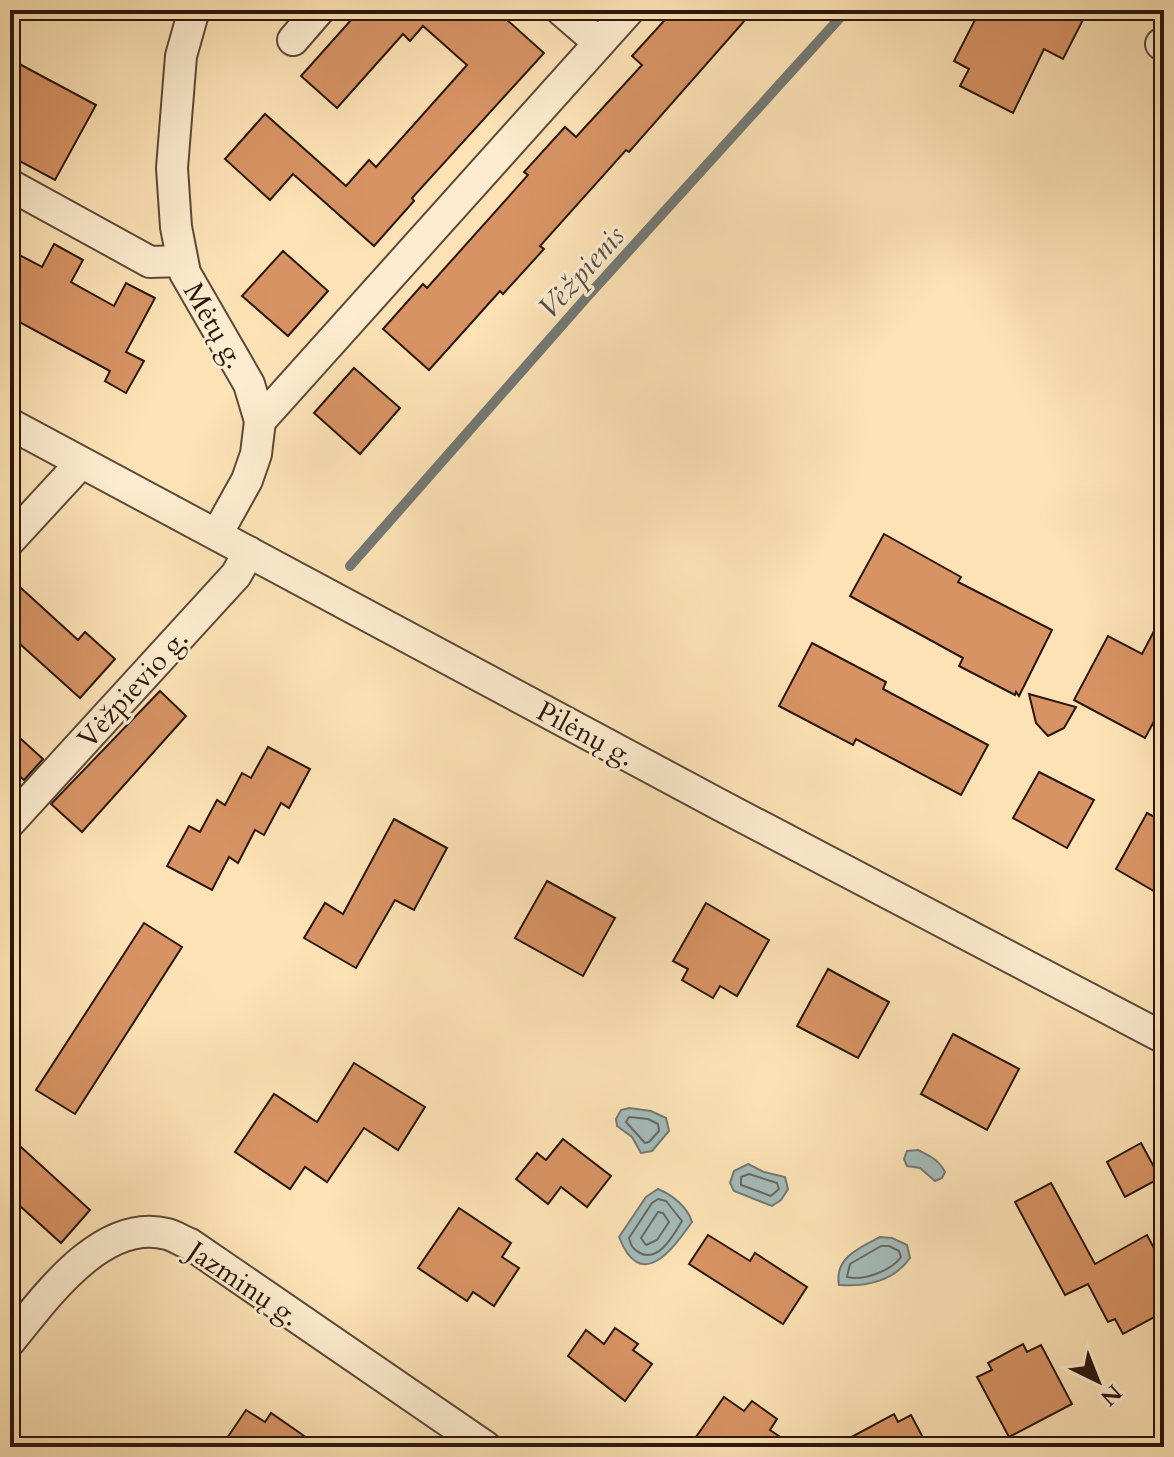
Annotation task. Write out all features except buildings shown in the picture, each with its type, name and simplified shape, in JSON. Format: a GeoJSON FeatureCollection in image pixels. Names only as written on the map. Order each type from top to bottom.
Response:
{"type":"FeatureCollection","features":[{"type":"Feature","properties":{"kind":"street","name":"Mėtų g."},"geometry":{"type":"LineString","coordinates":[[194,10],[181,56],[172,168],[176,227],[185,273],[249,384],[260,421],[256,454],[247,480],[217,534]]}},
{"type":"Feature","properties":{"kind":"street"},"geometry":{"type":"LineString","coordinates":[[293,40],[319,10]]}},
{"type":"Feature","properties":{"kind":"street"},"geometry":{"type":"LineString","coordinates":[[561,10],[599,43]]}},
{"type":"Feature","properties":{"kind":"street"},"geometry":{"type":"LineString","coordinates":[[260,421],[629,10]]}},
{"type":"Feature","properties":{"kind":"street"},"geometry":{"type":"LineString","coordinates":[[10,185],[150,262],[182,261]]}},
{"type":"Feature","properties":{"kind":"street","name":"Pilėnų g."},"geometry":{"type":"LineString","coordinates":[[10,424],[720,805],[1164,1038]]}},
{"type":"Feature","properties":{"kind":"street"},"geometry":{"type":"LineString","coordinates":[[10,540],[81,463]]}},
{"type":"Feature","properties":{"kind":"street","name":"Vėžpievio g."},"geometry":{"type":"LineString","coordinates":[[10,822],[236,575],[249,552]]}},
{"type":"Feature","properties":{"kind":"street","name":"Jazminų g."},"geometry":{"type":"LineString","coordinates":[[10,1341],[56,1286],[89,1255],[118,1238],[145,1233],[166,1234],[190,1244],[486,1447]]}},
{"type":"Feature","properties":{"kind":"water"},"geometry":{"type":"Polygon","coordinates":[[[621,1110],[651,1111],[666,1118],[669,1131],[652,1151],[641,1153],[632,1137],[617,1126],[616,1119],[621,1110]]]}},
{"type":"Feature","properties":{"kind":"water"},"geometry":{"type":"Polygon","coordinates":[[[918,1150],[940,1164],[945,1172],[942,1178],[935,1181],[920,1168],[907,1166],[904,1159],[907,1151],[918,1150]]]}},
{"type":"Feature","properties":{"kind":"water"},"geometry":{"type":"Polygon","coordinates":[[[748,1164],[785,1177],[788,1189],[781,1200],[772,1206],[734,1191],[730,1183],[734,1171],[748,1164]]]}},
{"type":"Feature","properties":{"kind":"water"},"geometry":{"type":"Polygon","coordinates":[[[658,1189],[678,1202],[692,1222],[666,1254],[646,1264],[637,1262],[628,1254],[619,1237],[646,1197],[658,1189]]]}},
{"type":"Feature","properties":{"kind":"water"},"geometry":{"type":"Polygon","coordinates":[[[880,1237],[892,1238],[907,1245],[910,1258],[896,1272],[879,1281],[839,1285],[838,1276],[844,1261],[856,1250],[880,1237]]]}},
{"type":"Feature","properties":{"kind":"waterway","name":"Vėžpienis"},"geometry":{"type":"LineString","coordinates":[[350,566],[586,298],[847,10]]}}]}
